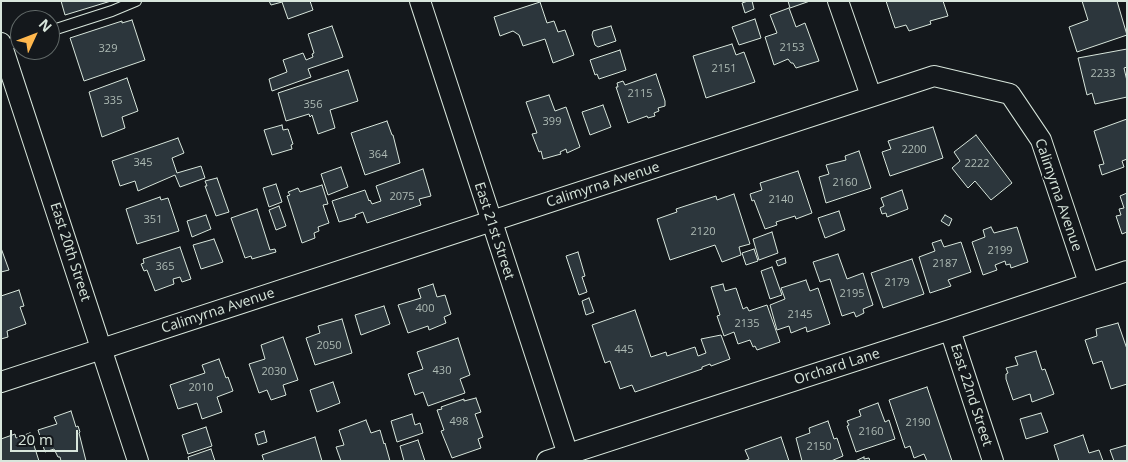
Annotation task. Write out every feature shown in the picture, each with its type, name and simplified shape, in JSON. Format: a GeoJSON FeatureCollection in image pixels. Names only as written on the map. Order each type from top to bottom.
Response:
{"type":"FeatureCollection","features":[{"type":"Feature","properties":{"kind":"street","name":"East 21st Street"},"geometry":{"type":"LineString","coordinates":[[420,1],[569,457]]}},
{"type":"Feature","properties":{"kind":"street"},"geometry":{"type":"LineString","coordinates":[[838,1],[871,96]]}},
{"type":"Feature","properties":{"kind":"street","name":"East 20th Street"},"geometry":{"type":"LineString","coordinates":[[8,43],[138,461]]}},
{"type":"Feature","properties":{"kind":"street","name":"Calimyrna Avenue"},"geometry":{"type":"LineString","coordinates":[[1,382],[934,76],[1010,94],[1041,140],[1088,283]]}},
{"type":"Feature","properties":{"kind":"street","name":"Orchard Lane"},"geometry":{"type":"LineString","coordinates":[[547,461],[569,457],[1127,270]]}},
{"type":"Feature","properties":{"kind":"street","name":"East 22nd Street"},"geometry":{"type":"LineString","coordinates":[[950,330],[993,461]]}},
{"type":"Feature","properties":{"kind":"lane"},"geometry":{"type":"LineString","coordinates":[[60,28],[136,1]]}},
{"type":"Feature","properties":{"kind":"building"},"geometry":{"type":"Polygon","coordinates":[[[61,1],[111,1],[65,15],[61,1]]]}},
{"type":"Feature","properties":{"kind":"building"},"geometry":{"type":"Polygon","coordinates":[[[269,1],[310,1],[313,10],[288,19],[282,2],[271,5],[269,1]]]}},
{"type":"Feature","properties":{"kind":"building"},"geometry":{"type":"Polygon","coordinates":[[[752,1],[754,9],[745,13],[742,3],[752,1]]]}},
{"type":"Feature","properties":{"kind":"building"},"geometry":{"type":"Polygon","coordinates":[[[788,1],[810,1],[790,8],[788,1]]]}},
{"type":"Feature","properties":{"kind":"building"},"geometry":{"type":"Polygon","coordinates":[[[886,1],[943,1],[948,16],[930,21],[931,24],[909,31],[906,25],[895,28],[886,1]]]}},
{"type":"Feature","properties":{"kind":"building"},"geometry":{"type":"Polygon","coordinates":[[[1082,1],[1117,1],[1127,35],[1077,52],[1069,27],[1088,20],[1082,1]]]}},
{"type":"Feature","properties":{"kind":"building"},"geometry":{"type":"Polygon","coordinates":[[[540,2],[547,23],[554,21],[558,32],[565,30],[574,55],[553,63],[545,39],[523,46],[519,35],[513,31],[500,36],[494,17],[540,2]]]}},
{"type":"Feature","properties":{"kind":"building"},"geometry":{"type":"Polygon","coordinates":[[[789,8],[796,27],[805,23],[819,61],[796,68],[788,59],[774,65],[765,37],[777,33],[770,15],[789,8]]]}},
{"type":"Feature","properties":{"kind":"building"},"geometry":{"type":"Polygon","coordinates":[[[755,19],[761,38],[739,45],[732,27],[755,19]]]}},
{"type":"Feature","properties":{"kind":"building"},"geometry":{"type":"Polygon","coordinates":[[[132,20],[145,60],[84,81],[70,38],[122,21],[122,23],[132,20]]]}},
{"type":"Feature","properties":{"kind":"building"},"geometry":{"type":"Polygon","coordinates":[[[332,26],[343,57],[308,69],[311,77],[272,91],[269,79],[287,72],[283,60],[303,53],[306,60],[313,57],[312,54],[314,53],[308,34],[332,26]]]}},
{"type":"Feature","properties":{"kind":"building"},"geometry":{"type":"Polygon","coordinates":[[[611,26],[616,41],[598,47],[595,45],[592,35],[593,31],[611,26]]]}},
{"type":"Feature","properties":{"kind":"building"},"geometry":{"type":"Polygon","coordinates":[[[732,44],[736,55],[744,52],[755,82],[706,98],[693,56],[732,44]]]}},
{"type":"Feature","properties":{"kind":"building"},"geometry":{"type":"Polygon","coordinates":[[[1127,49],[1127,67],[1124,68],[1127,81],[1127,97],[1095,104],[1092,93],[1087,95],[1078,58],[1127,49]]]}},
{"type":"Feature","properties":{"kind":"building"},"geometry":{"type":"Polygon","coordinates":[[[620,50],[626,70],[599,79],[597,74],[595,75],[590,60],[620,50]]]}},
{"type":"Feature","properties":{"kind":"building"},"geometry":{"type":"Polygon","coordinates":[[[348,70],[358,101],[330,110],[335,128],[318,134],[312,115],[310,117],[309,114],[286,121],[278,93],[348,70]]]}},
{"type":"Feature","properties":{"kind":"building"},"geometry":{"type":"Polygon","coordinates":[[[656,74],[665,106],[658,108],[659,111],[654,113],[655,116],[648,118],[647,116],[628,123],[616,87],[618,87],[617,83],[623,81],[625,85],[656,74]]]}},
{"type":"Feature","properties":{"kind":"building"},"geometry":{"type":"Polygon","coordinates":[[[127,78],[138,111],[122,117],[125,128],[102,137],[89,92],[127,78]]]}},
{"type":"Feature","properties":{"kind":"building"},"geometry":{"type":"Polygon","coordinates":[[[549,95],[555,111],[566,107],[580,147],[567,153],[566,149],[560,152],[561,154],[543,159],[532,134],[537,133],[526,102],[549,95]]]}},
{"type":"Feature","properties":{"kind":"building"},"geometry":{"type":"Polygon","coordinates":[[[603,105],[611,127],[590,135],[582,112],[603,105]]]}},
{"type":"Feature","properties":{"kind":"building"},"geometry":{"type":"Polygon","coordinates":[[[1127,119],[1127,159],[1122,161],[1124,167],[1102,175],[1099,165],[1104,164],[1094,131],[1127,119]]]}},
{"type":"Feature","properties":{"kind":"building"},"geometry":{"type":"Polygon","coordinates":[[[387,121],[393,135],[400,163],[365,175],[351,133],[387,121]]]}},
{"type":"Feature","properties":{"kind":"building"},"geometry":{"type":"Polygon","coordinates":[[[282,125],[283,130],[288,129],[293,144],[291,145],[292,149],[272,155],[264,130],[282,125]]]}},
{"type":"Feature","properties":{"kind":"building"},"geometry":{"type":"Polygon","coordinates":[[[933,127],[943,158],[890,176],[882,152],[891,149],[888,141],[933,127]]]}},
{"type":"Feature","properties":{"kind":"building"},"geometry":{"type":"Polygon","coordinates":[[[976,135],[1012,183],[991,200],[975,181],[968,188],[952,168],[960,161],[954,152],[976,135]]]}},
{"type":"Feature","properties":{"kind":"building"},"geometry":{"type":"Polygon","coordinates":[[[178,138],[184,153],[172,158],[177,173],[201,166],[205,178],[180,187],[175,175],[138,191],[135,181],[120,186],[112,161],[178,138]]]}},
{"type":"Feature","properties":{"kind":"building"},"geometry":{"type":"Polygon","coordinates":[[[859,151],[871,188],[826,203],[819,177],[829,174],[826,165],[846,160],[845,156],[859,151]]]}},
{"type":"Feature","properties":{"kind":"building"},"geometry":{"type":"Polygon","coordinates":[[[341,167],[348,187],[328,195],[321,174],[341,167]]]}},
{"type":"Feature","properties":{"kind":"building"},"geometry":{"type":"Polygon","coordinates":[[[423,169],[431,196],[419,199],[421,205],[367,223],[363,212],[355,215],[356,217],[339,222],[332,201],[365,190],[372,204],[381,201],[376,186],[423,169]]]}},
{"type":"Feature","properties":{"kind":"building"},"geometry":{"type":"Polygon","coordinates":[[[798,171],[812,213],[796,219],[795,216],[776,222],[777,225],[765,229],[750,194],[762,190],[760,183],[798,171]]]}},
{"type":"Feature","properties":{"kind":"building"},"geometry":{"type":"Polygon","coordinates":[[[217,178],[229,212],[216,216],[205,181],[217,178]]]}},
{"type":"Feature","properties":{"kind":"building"},"geometry":{"type":"Polygon","coordinates":[[[276,184],[282,202],[269,207],[263,188],[276,184]]]}},
{"type":"Feature","properties":{"kind":"building"},"geometry":{"type":"Polygon","coordinates":[[[322,185],[328,204],[323,205],[329,223],[318,227],[319,231],[314,233],[315,238],[302,243],[287,196],[290,195],[288,192],[298,188],[300,192],[322,185]]]}},
{"type":"Feature","properties":{"kind":"building"},"geometry":{"type":"Polygon","coordinates":[[[902,190],[908,209],[887,217],[886,213],[882,214],[880,208],[884,206],[881,198],[902,190]]]}},
{"type":"Feature","properties":{"kind":"building"},"geometry":{"type":"Polygon","coordinates":[[[1127,193],[1127,232],[1122,234],[1116,216],[1121,215],[1119,209],[1124,208],[1120,196],[1127,193]]]}},
{"type":"Feature","properties":{"kind":"building"},"geometry":{"type":"Polygon","coordinates":[[[734,194],[750,244],[739,247],[741,255],[722,262],[715,245],[670,260],[657,219],[677,212],[676,209],[716,196],[717,200],[734,194]]]}},
{"type":"Feature","properties":{"kind":"building"},"geometry":{"type":"Polygon","coordinates":[[[160,197],[161,200],[168,198],[179,231],[137,244],[126,209],[160,197]]]}},
{"type":"Feature","properties":{"kind":"building"},"geometry":{"type":"Polygon","coordinates":[[[279,206],[286,226],[276,230],[269,210],[279,206]]]}},
{"type":"Feature","properties":{"kind":"building"},"geometry":{"type":"Polygon","coordinates":[[[257,209],[270,250],[275,249],[276,252],[252,259],[251,256],[245,258],[231,218],[257,209]]]}},
{"type":"Feature","properties":{"kind":"building"},"geometry":{"type":"Polygon","coordinates":[[[839,211],[845,230],[825,238],[818,218],[839,211]]]}},
{"type":"Feature","properties":{"kind":"building"},"geometry":{"type":"Polygon","coordinates":[[[206,215],[211,229],[192,237],[187,221],[206,215]]]}},
{"type":"Feature","properties":{"kind":"building"},"geometry":{"type":"Polygon","coordinates":[[[945,215],[952,219],[949,226],[941,221],[945,215]]]}},
{"type":"Feature","properties":{"kind":"building"},"geometry":{"type":"Polygon","coordinates":[[[991,227],[994,233],[1017,227],[1028,262],[1011,268],[1010,264],[1006,265],[1005,261],[995,265],[997,270],[983,275],[972,242],[985,237],[983,230],[991,227]]]}},
{"type":"Feature","properties":{"kind":"building"},"geometry":{"type":"Polygon","coordinates":[[[772,232],[778,253],[759,260],[753,239],[772,232]]]}},
{"type":"Feature","properties":{"kind":"building"},"geometry":{"type":"Polygon","coordinates":[[[214,239],[223,262],[201,269],[193,245],[214,239]]]}},
{"type":"Feature","properties":{"kind":"building"},"geometry":{"type":"Polygon","coordinates":[[[941,240],[944,247],[961,242],[971,272],[948,280],[951,286],[930,293],[919,257],[935,251],[932,243],[941,240]]]}},
{"type":"Feature","properties":{"kind":"building"},"geometry":{"type":"Polygon","coordinates":[[[180,247],[191,279],[182,282],[180,277],[173,279],[174,284],[155,291],[147,270],[144,271],[141,264],[144,263],[143,259],[180,247]]]}},
{"type":"Feature","properties":{"kind":"building"},"geometry":{"type":"Polygon","coordinates":[[[1,248],[9,270],[1,272],[1,248]]]}},
{"type":"Feature","properties":{"kind":"building"},"geometry":{"type":"Polygon","coordinates":[[[754,249],[758,261],[746,265],[742,253],[754,249]]]}},
{"type":"Feature","properties":{"kind":"building"},"geometry":{"type":"Polygon","coordinates":[[[578,252],[585,276],[582,277],[587,292],[579,295],[566,256],[578,252]]]}},
{"type":"Feature","properties":{"kind":"building"},"geometry":{"type":"Polygon","coordinates":[[[838,254],[847,279],[863,273],[873,305],[863,309],[864,313],[856,317],[854,312],[842,316],[830,279],[820,282],[813,262],[838,254]]]}},
{"type":"Feature","properties":{"kind":"building"},"geometry":{"type":"Polygon","coordinates":[[[785,258],[786,263],[778,266],[776,261],[785,258]]]}},
{"type":"Feature","properties":{"kind":"building"},"geometry":{"type":"Polygon","coordinates":[[[912,259],[924,294],[883,308],[871,273],[912,259]]]}},
{"type":"Feature","properties":{"kind":"building"},"geometry":{"type":"Polygon","coordinates":[[[772,267],[782,295],[770,299],[761,271],[772,267]]]}},
{"type":"Feature","properties":{"kind":"building"},"geometry":{"type":"Polygon","coordinates":[[[806,280],[810,291],[818,288],[830,324],[807,332],[806,327],[791,333],[789,326],[777,330],[770,305],[785,299],[781,288],[806,280]]]}},
{"type":"Feature","properties":{"kind":"building"},"geometry":{"type":"Polygon","coordinates":[[[433,284],[437,297],[445,295],[451,314],[444,317],[446,323],[429,330],[428,326],[408,333],[398,305],[421,298],[418,289],[433,284]]]}},
{"type":"Feature","properties":{"kind":"building"},"geometry":{"type":"Polygon","coordinates":[[[723,284],[725,291],[736,288],[743,309],[747,307],[749,311],[767,305],[780,342],[757,350],[755,346],[753,347],[750,340],[738,344],[734,332],[724,336],[717,316],[720,315],[711,287],[723,284]]]}},
{"type":"Feature","properties":{"kind":"building"},"geometry":{"type":"Polygon","coordinates":[[[19,290],[24,306],[20,307],[26,324],[7,331],[8,337],[1,339],[1,296],[19,290]]]}},
{"type":"Feature","properties":{"kind":"building"},"geometry":{"type":"Polygon","coordinates":[[[589,298],[594,312],[586,315],[582,301],[589,298]]]}},
{"type":"Feature","properties":{"kind":"building"},"geometry":{"type":"Polygon","coordinates":[[[384,306],[390,324],[361,335],[355,315],[384,306]]]}},
{"type":"Feature","properties":{"kind":"building"},"geometry":{"type":"Polygon","coordinates":[[[635,310],[651,357],[666,352],[667,356],[695,347],[698,356],[706,353],[701,339],[721,335],[730,359],[711,366],[710,364],[702,367],[702,369],[635,392],[632,385],[620,389],[610,361],[605,363],[592,325],[635,310]]]}},
{"type":"Feature","properties":{"kind":"building"},"geometry":{"type":"Polygon","coordinates":[[[342,319],[352,353],[315,365],[306,338],[320,333],[318,326],[342,319]]]}},
{"type":"Feature","properties":{"kind":"building"},"geometry":{"type":"Polygon","coordinates":[[[1118,323],[1127,349],[1127,384],[1111,389],[1102,361],[1093,364],[1085,340],[1097,336],[1096,329],[1118,323]]]}},
{"type":"Feature","properties":{"kind":"building"},"geometry":{"type":"Polygon","coordinates":[[[283,337],[298,380],[283,385],[286,395],[271,400],[267,390],[259,393],[249,364],[265,359],[261,345],[283,337]]]}},
{"type":"Feature","properties":{"kind":"building"},"geometry":{"type":"Polygon","coordinates":[[[458,338],[470,375],[460,379],[465,393],[428,406],[423,392],[415,395],[408,374],[423,369],[417,352],[458,338]]]}},
{"type":"Feature","properties":{"kind":"building"},"geometry":{"type":"Polygon","coordinates":[[[1036,351],[1042,370],[1045,369],[1054,394],[1032,402],[1030,394],[1013,400],[1006,379],[1006,374],[1008,373],[1006,368],[1018,365],[1015,357],[1036,351]]]}},
{"type":"Feature","properties":{"kind":"building"},"geometry":{"type":"Polygon","coordinates":[[[219,359],[233,391],[217,397],[222,412],[202,419],[197,403],[178,409],[170,385],[205,373],[202,365],[219,359]]]}},
{"type":"Feature","properties":{"kind":"building"},"geometry":{"type":"Polygon","coordinates":[[[333,382],[340,403],[317,412],[310,390],[333,382]]]}},
{"type":"Feature","properties":{"kind":"building"},"geometry":{"type":"Polygon","coordinates":[[[927,387],[952,461],[927,461],[924,454],[914,458],[910,446],[905,448],[889,400],[927,387]]]}},
{"type":"Feature","properties":{"kind":"building"},"geometry":{"type":"Polygon","coordinates":[[[476,398],[481,412],[475,414],[483,437],[478,439],[481,448],[452,458],[441,431],[444,430],[437,410],[464,399],[464,401],[476,398]]]}},
{"type":"Feature","properties":{"kind":"building"},"geometry":{"type":"Polygon","coordinates":[[[878,403],[885,422],[889,420],[895,439],[856,452],[847,421],[861,416],[859,410],[878,403]]]}},
{"type":"Feature","properties":{"kind":"building"},"geometry":{"type":"Polygon","coordinates":[[[71,411],[76,427],[78,426],[80,432],[86,461],[61,461],[54,449],[45,452],[38,430],[57,424],[54,417],[71,411]]]}},
{"type":"Feature","properties":{"kind":"building"},"geometry":{"type":"Polygon","coordinates":[[[1041,413],[1048,432],[1026,439],[1020,419],[1041,413]]]}},
{"type":"Feature","properties":{"kind":"building"},"geometry":{"type":"Polygon","coordinates":[[[412,414],[415,425],[420,423],[423,433],[397,442],[391,421],[412,414]]]}},
{"type":"Feature","properties":{"kind":"building"},"geometry":{"type":"Polygon","coordinates":[[[366,420],[371,433],[380,430],[390,461],[341,461],[336,447],[344,445],[339,430],[366,420]]]}},
{"type":"Feature","properties":{"kind":"building"},"geometry":{"type":"Polygon","coordinates":[[[828,421],[834,439],[837,438],[843,456],[831,461],[802,461],[796,438],[810,433],[809,428],[828,421]]]}},
{"type":"Feature","properties":{"kind":"building"},"geometry":{"type":"Polygon","coordinates":[[[206,427],[212,446],[188,454],[182,435],[206,427]]]}},
{"type":"Feature","properties":{"kind":"building"},"geometry":{"type":"Polygon","coordinates":[[[264,431],[267,442],[258,445],[255,434],[264,431]]]}},
{"type":"Feature","properties":{"kind":"building"},"geometry":{"type":"Polygon","coordinates":[[[30,433],[39,461],[1,461],[1,439],[15,434],[16,438],[30,433]]]}},
{"type":"Feature","properties":{"kind":"building"},"geometry":{"type":"Polygon","coordinates":[[[1083,435],[1089,453],[1099,450],[1103,461],[1059,461],[1054,445],[1083,435]]]}},
{"type":"Feature","properties":{"kind":"building"},"geometry":{"type":"Polygon","coordinates":[[[315,437],[322,461],[264,461],[262,455],[315,437]]]}},
{"type":"Feature","properties":{"kind":"building"},"geometry":{"type":"Polygon","coordinates":[[[781,437],[789,461],[744,461],[749,459],[745,450],[781,437]]]}},
{"type":"Feature","properties":{"kind":"building"},"geometry":{"type":"Polygon","coordinates":[[[418,440],[425,461],[404,461],[400,446],[418,440]]]}},
{"type":"Feature","properties":{"kind":"building"},"geometry":{"type":"Polygon","coordinates":[[[1127,445],[1127,461],[1114,461],[1110,450],[1127,445]]]}},
{"type":"Feature","properties":{"kind":"building"},"geometry":{"type":"Polygon","coordinates":[[[211,449],[215,461],[189,461],[188,457],[211,449]]]}},
{"type":"Feature","properties":{"kind":"building"},"geometry":{"type":"Polygon","coordinates":[[[864,457],[864,459],[869,458],[870,461],[855,461],[864,457]]]}}]}
